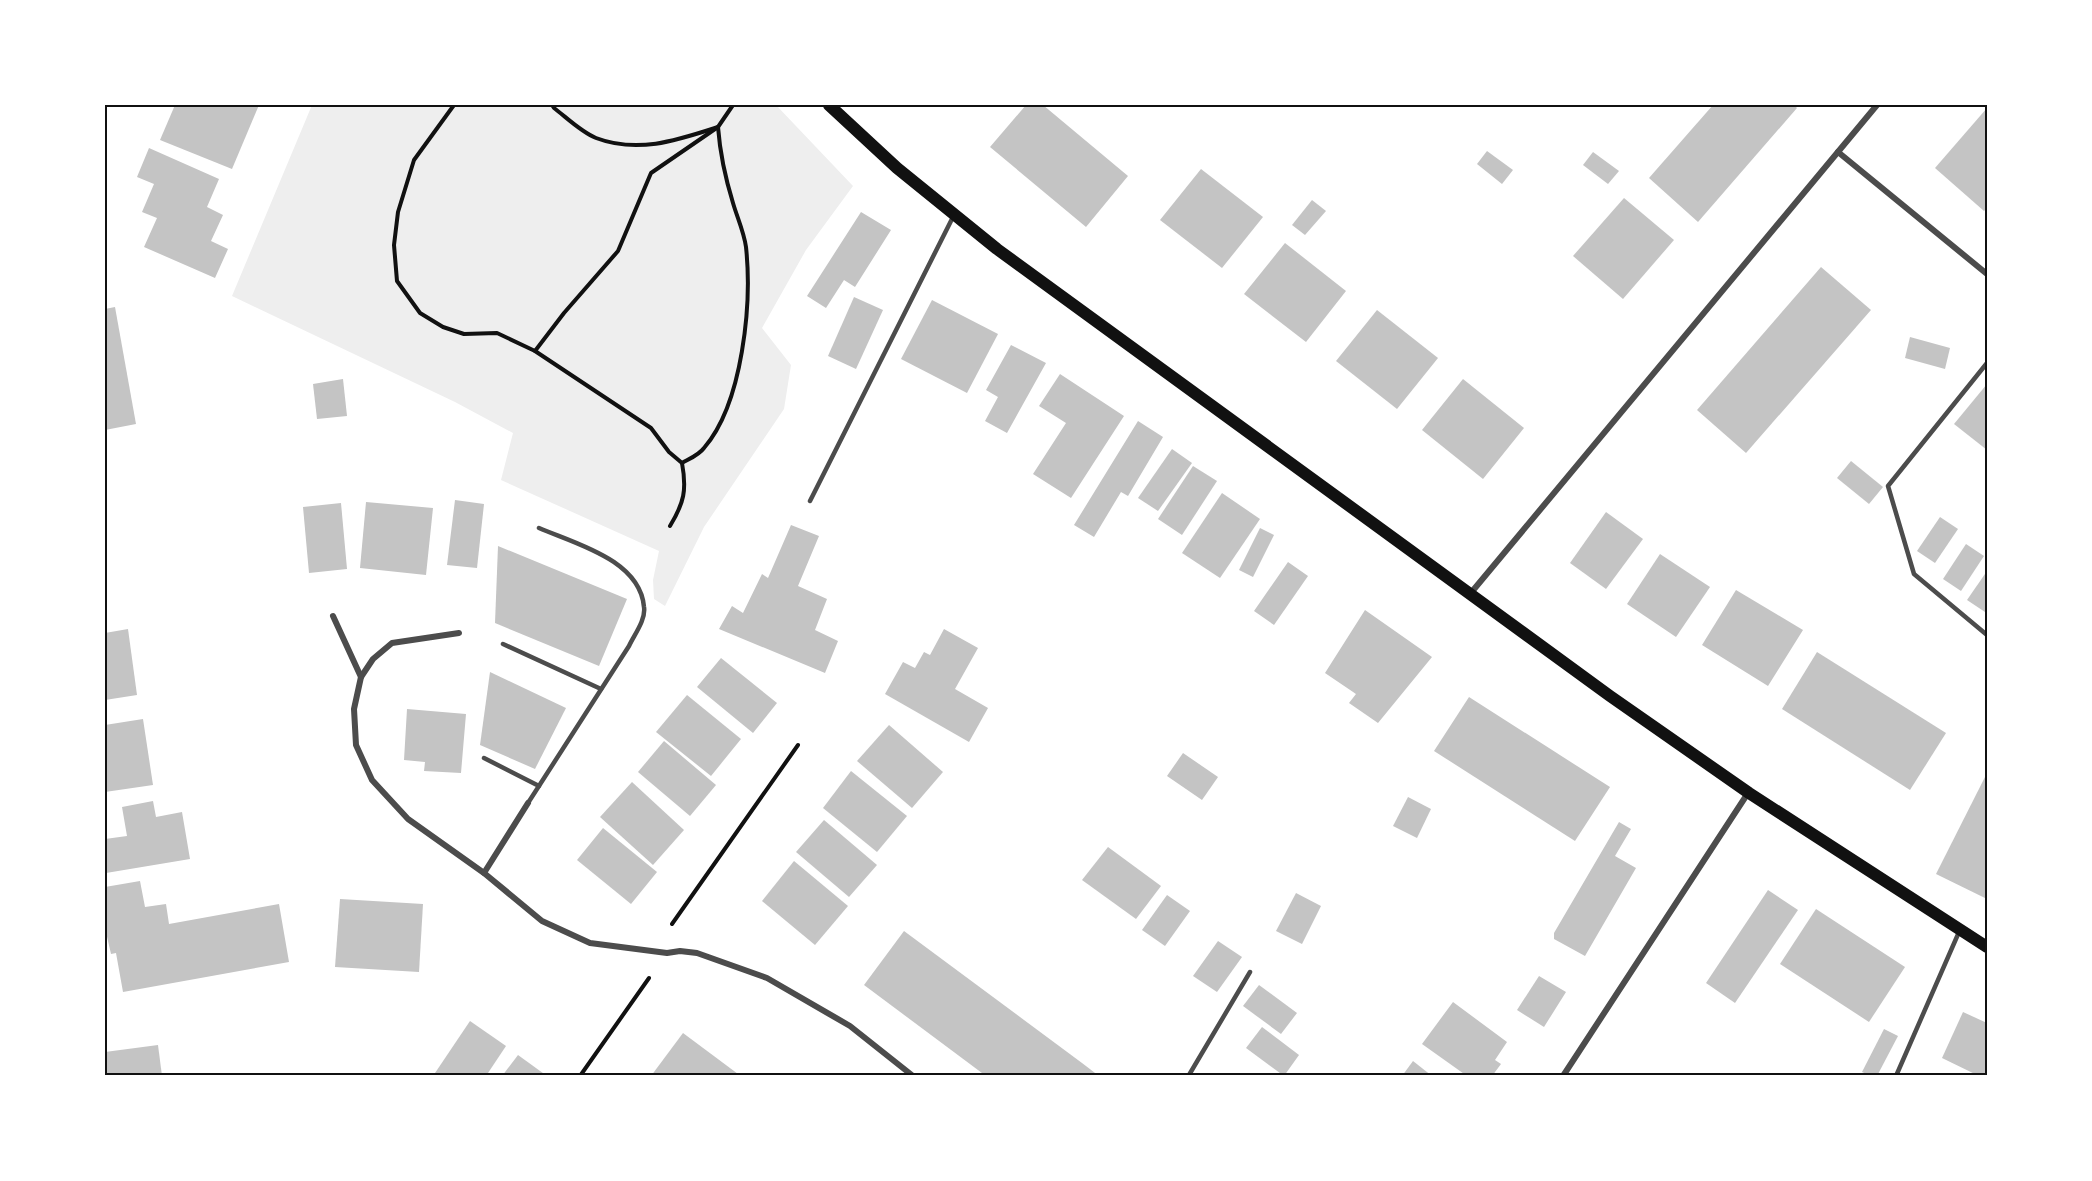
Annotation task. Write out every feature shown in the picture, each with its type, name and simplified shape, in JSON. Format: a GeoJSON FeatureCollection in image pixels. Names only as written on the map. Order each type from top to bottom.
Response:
{"type":"FeatureCollection","features":[{"type":"Feature","properties":{"kind":"main road"},"geometry":{"type":"LineString","coordinates":[[829,105],[897,168],[997,249],[1610,696],[1749,793],[1987,947]]}},
{"type":"Feature","properties":{"kind":"street"},"geometry":{"type":"LineString","coordinates":[[1470,594],[1877,105]]}},
{"type":"Feature","properties":{"kind":"street"},"geometry":{"type":"LineString","coordinates":[[1838,152],[1987,274]]}},
{"type":"Feature","properties":{"kind":"street"},"geometry":{"type":"LineString","coordinates":[[333,616],[361,676]]}},
{"type":"Feature","properties":{"kind":"street"},"geometry":{"type":"LineString","coordinates":[[459,633],[392,642],[373,659],[361,676],[354,709],[356,745],[372,780],[408,819],[484,873],[542,921],[590,944],[667,953],[680,951],[697,953],[767,978],[850,1026],[913,1076]]}},
{"type":"Feature","properties":{"kind":"street"},"geometry":{"type":"LineString","coordinates":[[1563,1076],[1749,793]]}},
{"type":"Feature","properties":{"kind":"street"},"geometry":{"type":"LineString","coordinates":[[484,873],[528,803]]}},
{"type":"Feature","properties":{"kind":"lane"},"geometry":{"type":"LineString","coordinates":[[810,501],[954,215]]}},
{"type":"Feature","properties":{"kind":"lane"},"geometry":{"type":"LineString","coordinates":[[1987,363],[1888,486],[1914,574],[1987,635]]}},
{"type":"Feature","properties":{"kind":"lane"},"geometry":{"type":"LineString","coordinates":[[528,803],[642,622],[645,608],[636,582],[617,562],[538,528]]}},
{"type":"Feature","properties":{"kind":"lane"},"geometry":{"type":"LineString","coordinates":[[503,644],[601,689]]}},
{"type":"Feature","properties":{"kind":"lane"},"geometry":{"type":"LineString","coordinates":[[484,758],[539,786]]}},
{"type":"Feature","properties":{"kind":"lane"},"geometry":{"type":"LineString","coordinates":[[1896,1076],[1960,930]]}},
{"type":"Feature","properties":{"kind":"lane"},"geometry":{"type":"LineString","coordinates":[[1190,1076],[1250,972]]}},
{"type":"Feature","properties":{"kind":"path"},"geometry":{"type":"LineString","coordinates":[[454,105],[414,160],[398,212],[394,244],[397,281],[420,313],[443,327],[464,334],[497,333],[535,351],[651,428],[669,452],[682,463],[686,482],[682,506],[670,526]]}},
{"type":"Feature","properties":{"kind":"path"},"geometry":{"type":"LineString","coordinates":[[552,105],[594,137],[633,147],[676,141],[718,127]]}},
{"type":"Feature","properties":{"kind":"path"},"geometry":{"type":"LineString","coordinates":[[535,351],[564,313],[618,251],[651,173],[718,127],[733,105]]}},
{"type":"Feature","properties":{"kind":"path"},"geometry":{"type":"LineString","coordinates":[[682,463],[703,450],[718,429],[740,364],[744,331],[747,284],[746,244],[721,158],[718,127]]}},
{"type":"Feature","properties":{"kind":"path"},"geometry":{"type":"LineString","coordinates":[[680,951],[670,927],[798,745]]}},
{"type":"Feature","properties":{"kind":"path"},"geometry":{"type":"LineString","coordinates":[[580,1076],[667,953]]}},
{"type":"Feature","properties":{"kind":"shaded area"},"geometry":{"type":"Polygon","coordinates":[[[312,105],[776,105],[853,186],[806,250],[762,328],[791,365],[784,409],[704,527],[665,606],[654,599],[653,580],[659,551],[501,480],[513,433],[455,402],[232,296],[312,105]]]}},
{"type":"Feature","properties":{"kind":"building"},"geometry":{"type":"Polygon","coordinates":[[[175,105],[259,105],[232,169],[160,140],[175,105]]]}},
{"type":"Feature","properties":{"kind":"building"},"geometry":{"type":"Polygon","coordinates":[[[1026,105],[1043,105],[1128,176],[1086,227],[990,147],[1026,105]]]}},
{"type":"Feature","properties":{"kind":"building"},"geometry":{"type":"Polygon","coordinates":[[[1713,105],[1794,105],[1797,108],[1698,222],[1649,178],[1713,105]]]}},
{"type":"Feature","properties":{"kind":"building"},"geometry":{"type":"Polygon","coordinates":[[[1987,108],[1987,208],[1984,211],[1935,168],[1987,108]]]}},
{"type":"Feature","properties":{"kind":"building"},"geometry":{"type":"Polygon","coordinates":[[[149,148],[219,179],[207,207],[223,215],[211,241],[228,249],[215,278],[144,247],[157,218],[142,212],[154,184],[137,177],[149,148]]]}},
{"type":"Feature","properties":{"kind":"building"},"geometry":{"type":"Polygon","coordinates":[[[1487,151],[1513,170],[1502,184],[1477,164],[1487,151]]]}},
{"type":"Feature","properties":{"kind":"building"},"geometry":{"type":"Polygon","coordinates":[[[1593,152],[1619,171],[1608,184],[1583,165],[1593,152]]]}},
{"type":"Feature","properties":{"kind":"building"},"geometry":{"type":"Polygon","coordinates":[[[1201,169],[1263,217],[1222,268],[1160,220],[1201,169]]]}},
{"type":"Feature","properties":{"kind":"building"},"geometry":{"type":"Polygon","coordinates":[[[1624,198],[1674,240],[1623,299],[1573,256],[1624,198]]]}},
{"type":"Feature","properties":{"kind":"building"},"geometry":{"type":"Polygon","coordinates":[[[1312,200],[1326,211],[1305,235],[1292,225],[1312,200]]]}},
{"type":"Feature","properties":{"kind":"building"},"geometry":{"type":"Polygon","coordinates":[[[861,212],[891,230],[855,287],[844,280],[826,308],[807,296],[861,212]]]}},
{"type":"Feature","properties":{"kind":"building"},"geometry":{"type":"Polygon","coordinates":[[[1285,243],[1346,291],[1306,342],[1244,294],[1285,243]]]}},
{"type":"Feature","properties":{"kind":"building"},"geometry":{"type":"Polygon","coordinates":[[[1821,267],[1871,310],[1746,453],[1697,410],[1821,267]]]}},
{"type":"Feature","properties":{"kind":"building"},"geometry":{"type":"Polygon","coordinates":[[[854,297],[883,310],[856,369],[828,356],[854,297]]]}},
{"type":"Feature","properties":{"kind":"building"},"geometry":{"type":"Polygon","coordinates":[[[932,300],[998,334],[967,393],[901,359],[932,300]]]}},
{"type":"Feature","properties":{"kind":"building"},"geometry":{"type":"Polygon","coordinates":[[[115,307],[136,424],[105,430],[105,309],[115,307]]]}},
{"type":"Feature","properties":{"kind":"building"},"geometry":{"type":"Polygon","coordinates":[[[1377,310],[1438,358],[1397,409],[1336,361],[1377,310]]]}},
{"type":"Feature","properties":{"kind":"building"},"geometry":{"type":"Polygon","coordinates":[[[1910,337],[1950,348],[1945,369],[1905,358],[1910,337]]]}},
{"type":"Feature","properties":{"kind":"building"},"geometry":{"type":"Polygon","coordinates":[[[1011,345],[1046,363],[1007,433],[985,421],[998,397],[986,390],[1011,345]]]}},
{"type":"Feature","properties":{"kind":"building"},"geometry":{"type":"Polygon","coordinates":[[[1060,374],[1124,416],[1071,498],[1033,474],[1066,423],[1039,406],[1060,374]]]}},
{"type":"Feature","properties":{"kind":"building"},"geometry":{"type":"Polygon","coordinates":[[[343,379],[347,416],[317,419],[313,384],[343,379]]]}},
{"type":"Feature","properties":{"kind":"building"},"geometry":{"type":"Polygon","coordinates":[[[1463,379],[1524,428],[1483,479],[1422,430],[1463,379]]]}},
{"type":"Feature","properties":{"kind":"building"},"geometry":{"type":"Polygon","coordinates":[[[1987,384],[1987,450],[1954,424],[1987,384]]]}},
{"type":"Feature","properties":{"kind":"building"},"geometry":{"type":"Polygon","coordinates":[[[1138,421],[1163,437],[1128,496],[1121,492],[1094,537],[1074,525],[1138,421]]]}},
{"type":"Feature","properties":{"kind":"building"},"geometry":{"type":"Polygon","coordinates":[[[1172,449],[1192,463],[1158,511],[1138,498],[1172,449]]]}},
{"type":"Feature","properties":{"kind":"building"},"geometry":{"type":"Polygon","coordinates":[[[1851,461],[1883,487],[1869,504],[1837,478],[1851,461]]]}},
{"type":"Feature","properties":{"kind":"building"},"geometry":{"type":"Polygon","coordinates":[[[1193,466],[1217,481],[1182,535],[1158,519],[1193,466]]]}},
{"type":"Feature","properties":{"kind":"building"},"geometry":{"type":"Polygon","coordinates":[[[1222,493],[1260,519],[1220,578],[1182,553],[1222,493]]]}},
{"type":"Feature","properties":{"kind":"building"},"geometry":{"type":"Polygon","coordinates":[[[455,500],[484,504],[477,568],[447,565],[455,500]]]}},
{"type":"Feature","properties":{"kind":"building"},"geometry":{"type":"Polygon","coordinates":[[[366,502],[433,508],[426,575],[360,568],[366,502]]]}},
{"type":"Feature","properties":{"kind":"building"},"geometry":{"type":"Polygon","coordinates":[[[341,503],[347,569],[309,573],[303,507],[341,503]]]}},
{"type":"Feature","properties":{"kind":"building"},"geometry":{"type":"Polygon","coordinates":[[[1606,512],[1643,539],[1606,589],[1570,563],[1606,512]]]}},
{"type":"Feature","properties":{"kind":"building"},"geometry":{"type":"Polygon","coordinates":[[[1940,517],[1958,529],[1935,563],[1917,551],[1940,517]]]}},
{"type":"Feature","properties":{"kind":"building"},"geometry":{"type":"Polygon","coordinates":[[[791,525],[819,536],[798,586],[827,599],[815,630],[838,641],[825,673],[719,629],[732,606],[743,613],[762,574],[768,578],[791,525]]]}},
{"type":"Feature","properties":{"kind":"building"},"geometry":{"type":"Polygon","coordinates":[[[1260,528],[1274,535],[1253,577],[1239,570],[1260,528]]]}},
{"type":"Feature","properties":{"kind":"building"},"geometry":{"type":"Polygon","coordinates":[[[1966,544],[1984,556],[1961,591],[1943,579],[1966,544]]]}},
{"type":"Feature","properties":{"kind":"building"},"geometry":{"type":"Polygon","coordinates":[[[498,546],[627,599],[599,666],[495,623],[498,546]]]}},
{"type":"Feature","properties":{"kind":"building"},"geometry":{"type":"Polygon","coordinates":[[[1660,554],[1710,587],[1676,637],[1627,604],[1660,554]]]}},
{"type":"Feature","properties":{"kind":"building"},"geometry":{"type":"Polygon","coordinates":[[[1288,562],[1308,576],[1274,625],[1254,611],[1288,562]]]}},
{"type":"Feature","properties":{"kind":"building"},"geometry":{"type":"Polygon","coordinates":[[[1987,571],[1987,609],[1985,612],[1967,600],[1987,571]]]}},
{"type":"Feature","properties":{"kind":"building"},"geometry":{"type":"Polygon","coordinates":[[[1736,590],[1803,630],[1768,686],[1702,645],[1736,590]]]}},
{"type":"Feature","properties":{"kind":"building"},"geometry":{"type":"Polygon","coordinates":[[[1365,610],[1432,657],[1378,723],[1349,703],[1356,694],[1325,673],[1365,610]]]}},
{"type":"Feature","properties":{"kind":"building"},"geometry":{"type":"Polygon","coordinates":[[[128,629],[137,695],[105,700],[105,633],[128,629]]]}},
{"type":"Feature","properties":{"kind":"building"},"geometry":{"type":"Polygon","coordinates":[[[944,629],[978,648],[955,689],[988,708],[969,742],[885,694],[903,662],[915,668],[924,652],[930,655],[944,629]]]}},
{"type":"Feature","properties":{"kind":"building"},"geometry":{"type":"Polygon","coordinates":[[[1817,652],[1946,733],[1910,790],[1782,709],[1817,652]]]}},
{"type":"Feature","properties":{"kind":"building"},"geometry":{"type":"Polygon","coordinates":[[[721,658],[777,703],[753,733],[697,687],[721,658]]]}},
{"type":"Feature","properties":{"kind":"building"},"geometry":{"type":"Polygon","coordinates":[[[490,672],[566,708],[535,769],[480,745],[490,672]]]}},
{"type":"Feature","properties":{"kind":"building"},"geometry":{"type":"Polygon","coordinates":[[[687,695],[741,739],[711,776],[656,732],[687,695]]]}},
{"type":"Feature","properties":{"kind":"building"},"geometry":{"type":"Polygon","coordinates":[[[1469,697],[1610,787],[1575,841],[1434,751],[1469,697]]]}},
{"type":"Feature","properties":{"kind":"building"},"geometry":{"type":"Polygon","coordinates":[[[407,709],[466,714],[461,773],[424,771],[425,762],[404,760],[407,709]]]}},
{"type":"Feature","properties":{"kind":"building"},"geometry":{"type":"Polygon","coordinates":[[[143,719],[153,785],[105,792],[105,725],[143,719]]]}},
{"type":"Feature","properties":{"kind":"building"},"geometry":{"type":"Polygon","coordinates":[[[889,725],[943,772],[912,808],[857,761],[889,725]]]}},
{"type":"Feature","properties":{"kind":"building"},"geometry":{"type":"Polygon","coordinates":[[[664,741],[716,785],[690,816],[638,772],[664,741]]]}},
{"type":"Feature","properties":{"kind":"building"},"geometry":{"type":"Polygon","coordinates":[[[1183,753],[1218,777],[1202,800],[1167,776],[1183,753]]]}},
{"type":"Feature","properties":{"kind":"building"},"geometry":{"type":"Polygon","coordinates":[[[851,771],[907,816],[877,852],[823,808],[851,771]]]}},
{"type":"Feature","properties":{"kind":"building"},"geometry":{"type":"Polygon","coordinates":[[[1987,773],[1987,899],[1936,874],[1987,773]]]}},
{"type":"Feature","properties":{"kind":"building"},"geometry":{"type":"Polygon","coordinates":[[[632,782],[684,830],[653,865],[600,817],[632,782]]]}},
{"type":"Feature","properties":{"kind":"building"},"geometry":{"type":"Polygon","coordinates":[[[1408,797],[1431,809],[1417,838],[1393,826],[1408,797]]]}},
{"type":"Feature","properties":{"kind":"building"},"geometry":{"type":"Polygon","coordinates":[[[153,801],[156,817],[182,812],[190,859],[106,873],[105,839],[127,836],[122,807],[153,801]]]}},
{"type":"Feature","properties":{"kind":"building"},"geometry":{"type":"Polygon","coordinates":[[[824,820],[877,865],[849,897],[796,852],[824,820]]]}},
{"type":"Feature","properties":{"kind":"building"},"geometry":{"type":"Polygon","coordinates":[[[1619,822],[1631,829],[1615,856],[1636,868],[1585,956],[1554,939],[1554,933],[1619,822]]]}},
{"type":"Feature","properties":{"kind":"building"},"geometry":{"type":"Polygon","coordinates":[[[603,828],[657,872],[631,904],[577,860],[603,828]]]}},
{"type":"Feature","properties":{"kind":"building"},"geometry":{"type":"Polygon","coordinates":[[[1108,847],[1161,886],[1136,919],[1082,880],[1108,847]]]}},
{"type":"Feature","properties":{"kind":"building"},"geometry":{"type":"Polygon","coordinates":[[[794,861],[848,906],[815,945],[762,901],[794,861]]]}},
{"type":"Feature","properties":{"kind":"building"},"geometry":{"type":"Polygon","coordinates":[[[140,881],[145,907],[166,904],[169,924],[279,904],[289,962],[123,992],[116,953],[111,954],[105,928],[105,887],[140,881]]]}},
{"type":"Feature","properties":{"kind":"building"},"geometry":{"type":"Polygon","coordinates":[[[1768,890],[1798,910],[1735,1003],[1706,983],[1768,890]]]}},
{"type":"Feature","properties":{"kind":"building"},"geometry":{"type":"Polygon","coordinates":[[[1296,893],[1321,906],[1302,944],[1276,931],[1296,893]]]}},
{"type":"Feature","properties":{"kind":"building"},"geometry":{"type":"Polygon","coordinates":[[[1167,895],[1190,911],[1165,946],[1142,930],[1167,895]]]}},
{"type":"Feature","properties":{"kind":"building"},"geometry":{"type":"Polygon","coordinates":[[[340,899],[423,904],[419,972],[335,967],[340,899]]]}},
{"type":"Feature","properties":{"kind":"building"},"geometry":{"type":"Polygon","coordinates":[[[1816,909],[1905,967],[1869,1022],[1780,964],[1816,909]]]}},
{"type":"Feature","properties":{"kind":"building"},"geometry":{"type":"Polygon","coordinates":[[[904,931],[1099,1076],[986,1076],[864,985],[904,931]]]}},
{"type":"Feature","properties":{"kind":"building"},"geometry":{"type":"Polygon","coordinates":[[[1218,941],[1242,957],[1217,992],[1193,976],[1218,941]]]}},
{"type":"Feature","properties":{"kind":"building"},"geometry":{"type":"Polygon","coordinates":[[[1539,976],[1566,992],[1544,1027],[1517,1010],[1539,976]]]}},
{"type":"Feature","properties":{"kind":"building"},"geometry":{"type":"Polygon","coordinates":[[[1259,985],[1297,1013],[1281,1034],[1243,1006],[1259,985]]]}},
{"type":"Feature","properties":{"kind":"building"},"geometry":{"type":"Polygon","coordinates":[[[1453,1002],[1507,1042],[1495,1060],[1501,1064],[1492,1076],[1467,1076],[1422,1044],[1453,1002]]]}},
{"type":"Feature","properties":{"kind":"building"},"geometry":{"type":"Polygon","coordinates":[[[1963,1012],[1987,1023],[1987,1076],[1979,1076],[1942,1058],[1963,1012]]]}},
{"type":"Feature","properties":{"kind":"building"},"geometry":{"type":"Polygon","coordinates":[[[470,1021],[506,1046],[486,1076],[433,1076],[470,1021]]]}},
{"type":"Feature","properties":{"kind":"building"},"geometry":{"type":"Polygon","coordinates":[[[1262,1027],[1299,1055],[1284,1076],[1246,1048],[1262,1027]]]}},
{"type":"Feature","properties":{"kind":"building"},"geometry":{"type":"Polygon","coordinates":[[[1884,1029],[1898,1036],[1877,1076],[1871,1076],[1862,1072],[1884,1029]]]}},
{"type":"Feature","properties":{"kind":"building"},"geometry":{"type":"Polygon","coordinates":[[[683,1033],[738,1074],[736,1076],[651,1076],[683,1033]]]}},
{"type":"Feature","properties":{"kind":"building"},"geometry":{"type":"Polygon","coordinates":[[[158,1045],[162,1076],[105,1076],[105,1052],[158,1045]]]}},
{"type":"Feature","properties":{"kind":"building"},"geometry":{"type":"Polygon","coordinates":[[[518,1055],[547,1076],[502,1076],[518,1055]]]}},
{"type":"Feature","properties":{"kind":"building"},"geometry":{"type":"Polygon","coordinates":[[[1413,1061],[1432,1076],[1402,1076],[1413,1061]]]}}]}
